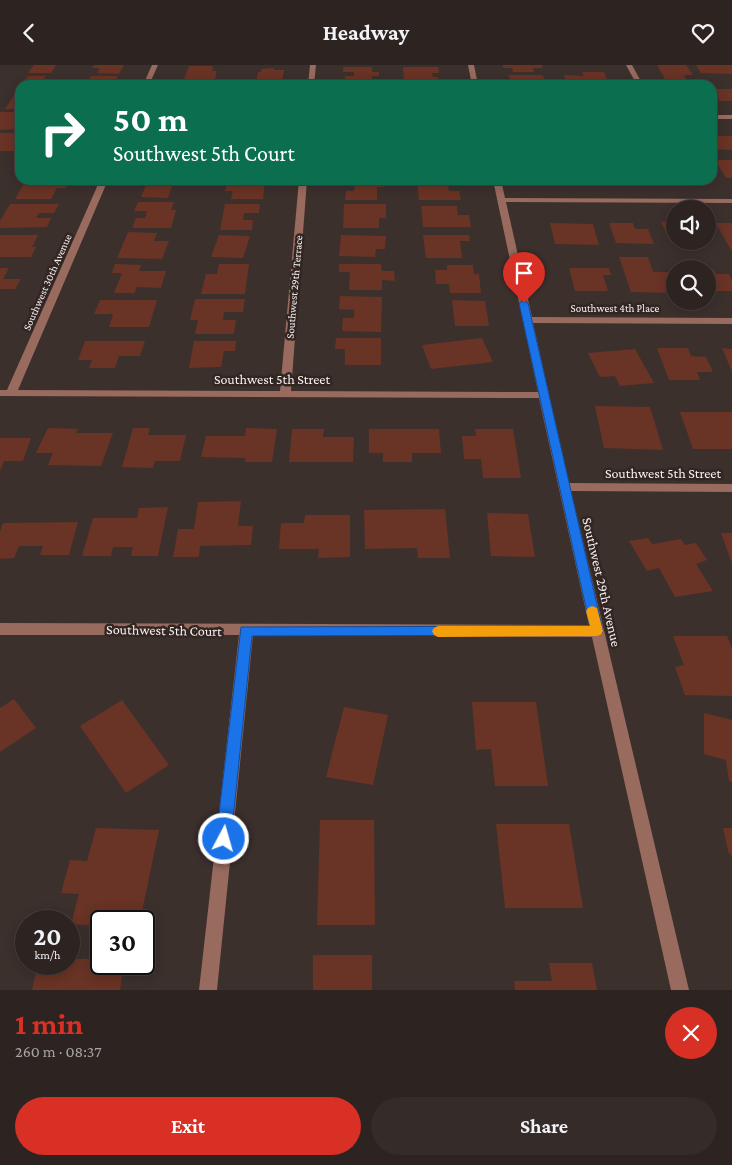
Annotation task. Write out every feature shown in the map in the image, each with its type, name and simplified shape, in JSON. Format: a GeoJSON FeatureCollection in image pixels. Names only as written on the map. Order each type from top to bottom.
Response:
{"type":"FeatureCollection","features":[{"type":"Feature","properties":{"kind":"street"},"geometry":{"type":"LineString","coordinates":[[148,80],[155,65]]}},
{"type":"Feature","properties":{"kind":"street"},"geometry":{"type":"LineString","coordinates":[[312,80],[313,65]]}},
{"type":"Feature","properties":{"kind":"street"},"geometry":{"type":"LineString","coordinates":[[471,65],[474,80]]}},
{"type":"Feature","properties":{"kind":"street"},"geometry":{"type":"LineString","coordinates":[[629,65],[637,80]]}},
{"type":"Feature","properties":{"kind":"street"},"geometry":{"type":"LineString","coordinates":[[717,117],[732,117]]}},
{"type":"Feature","properties":{"kind":"street","name":"Southwest 30th Avenue"},"geometry":{"type":"LineString","coordinates":[[5,393],[102,185]]}},
{"type":"Feature","properties":{"kind":"street","name":"Southwest 29th Terrace"},"geometry":{"type":"LineString","coordinates":[[285,394],[303,185]]}},
{"type":"Feature","properties":{"kind":"street","name":"Southwest 29th Avenue"},"geometry":{"type":"LineString","coordinates":[[498,185],[564,487],[680,990]]}},
{"type":"Feature","properties":{"kind":"street"},"geometry":{"type":"LineString","coordinates":[[501,201],[732,201]]}},
{"type":"Feature","properties":{"kind":"street","name":"Southwest 4th Place"},"geometry":{"type":"LineString","coordinates":[[527,320],[732,321]]}},
{"type":"Feature","properties":{"kind":"street","name":"Southwest 5th Street"},"geometry":{"type":"LineString","coordinates":[[5,393],[544,395]]}},
{"type":"Feature","properties":{"kind":"street","name":"Southwest 5th Street"},"geometry":{"type":"LineString","coordinates":[[564,487],[732,488]]}},
{"type":"Feature","properties":{"kind":"street","name":"Southwest 5th Court"},"geometry":{"type":"LineString","coordinates":[[0,629],[597,631]]}},
{"type":"Feature","properties":{"kind":"street"},"geometry":{"type":"LineString","coordinates":[[208,990],[246,631]]}},
{"type":"Feature","properties":{"kind":"building"},"geometry":{"type":"Polygon","coordinates":[[[34,65],[56,65],[51,73],[28,73],[34,65]]]}},
{"type":"Feature","properties":{"kind":"building"},"geometry":{"type":"Polygon","coordinates":[[[94,65],[124,65],[119,74],[97,73],[100,68],[92,68],[94,65]]]}},
{"type":"Feature","properties":{"kind":"building"},"geometry":{"type":"Polygon","coordinates":[[[503,65],[542,65],[543,68],[533,68],[534,72],[513,72],[512,68],[503,68],[503,65]]]}},
{"type":"Feature","properties":{"kind":"building"},"geometry":{"type":"Polygon","coordinates":[[[657,65],[686,65],[693,75],[684,75],[686,79],[665,79],[657,65]]]}},
{"type":"Feature","properties":{"kind":"building"},"geometry":{"type":"Polygon","coordinates":[[[696,65],[732,65],[732,74],[701,73],[696,65]]]}},
{"type":"Feature","properties":{"kind":"building"},"geometry":{"type":"Polygon","coordinates":[[[189,66],[213,66],[212,71],[217,71],[215,80],[184,80],[189,66]]]}},
{"type":"Feature","properties":{"kind":"building"},"geometry":{"type":"Polygon","coordinates":[[[343,67],[372,67],[372,72],[379,72],[379,76],[372,76],[372,80],[345,80],[345,76],[354,76],[354,72],[343,72],[343,67]]]}},
{"type":"Feature","properties":{"kind":"building"},"geometry":{"type":"Polygon","coordinates":[[[403,67],[438,67],[439,73],[432,73],[433,77],[438,77],[438,80],[404,80],[403,67]]]}},
{"type":"Feature","properties":{"kind":"building"},"geometry":{"type":"Polygon","coordinates":[[[274,68],[274,70],[284,70],[282,80],[256,80],[258,72],[261,72],[261,69],[274,68]]]}},
{"type":"Feature","properties":{"kind":"building"},"geometry":{"type":"Polygon","coordinates":[[[582,72],[604,72],[607,80],[566,80],[564,75],[584,76],[582,72]]]}},
{"type":"Feature","properties":{"kind":"building"},"geometry":{"type":"Polygon","coordinates":[[[508,75],[543,75],[544,80],[519,80],[510,79],[508,75]]]}},
{"type":"Feature","properties":{"kind":"building"},"geometry":{"type":"Polygon","coordinates":[[[28,76],[46,76],[44,79],[56,79],[55,80],[25,80],[28,76]]]}},
{"type":"Feature","properties":{"kind":"building"},"geometry":{"type":"Polygon","coordinates":[[[91,76],[118,76],[116,80],[89,80],[91,76]]]}},
{"type":"Feature","properties":{"kind":"building"},"geometry":{"type":"Polygon","coordinates":[[[717,89],[732,89],[732,101],[720,101],[717,96],[717,89]]]}},
{"type":"Feature","properties":{"kind":"building"},"geometry":{"type":"Polygon","coordinates":[[[15,94],[15,109],[5,109],[15,94]]]}},
{"type":"Feature","properties":{"kind":"building"},"geometry":{"type":"Polygon","coordinates":[[[0,112],[15,112],[15,129],[0,130],[0,112]]]}},
{"type":"Feature","properties":{"kind":"building"},"geometry":{"type":"Polygon","coordinates":[[[0,133],[15,133],[15,151],[0,151],[0,133]]]}},
{"type":"Feature","properties":{"kind":"building"},"geometry":{"type":"Polygon","coordinates":[[[717,136],[732,136],[732,150],[717,149],[717,136]]]}},
{"type":"Feature","properties":{"kind":"building"},"geometry":{"type":"Polygon","coordinates":[[[717,160],[732,160],[732,178],[726,178],[717,160]]]}},
{"type":"Feature","properties":{"kind":"building"},"geometry":{"type":"Polygon","coordinates":[[[23,185],[68,185],[66,188],[57,188],[51,199],[15,199],[23,185]]]}},
{"type":"Feature","properties":{"kind":"building"},"geometry":{"type":"Polygon","coordinates":[[[146,185],[172,185],[168,198],[141,197],[146,185]]]}},
{"type":"Feature","properties":{"kind":"building"},"geometry":{"type":"Polygon","coordinates":[[[226,185],[264,185],[263,199],[231,199],[233,191],[225,191],[226,185]]]}},
{"type":"Feature","properties":{"kind":"building"},"geometry":{"type":"Polygon","coordinates":[[[355,185],[384,185],[384,187],[377,187],[377,200],[345,200],[346,191],[354,191],[355,185]]]}},
{"type":"Feature","properties":{"kind":"building"},"geometry":{"type":"Polygon","coordinates":[[[418,185],[448,185],[449,191],[459,191],[461,200],[419,200],[418,185]]]}},
{"type":"Feature","properties":{"kind":"building"},"geometry":{"type":"Polygon","coordinates":[[[138,202],[174,202],[171,210],[176,210],[171,228],[132,228],[136,218],[145,218],[147,211],[134,211],[138,202]]]}},
{"type":"Feature","properties":{"kind":"building"},"geometry":{"type":"Polygon","coordinates":[[[10,204],[59,204],[54,213],[39,213],[36,218],[51,218],[47,227],[0,228],[0,221],[10,204]]]}},
{"type":"Feature","properties":{"kind":"building"},"geometry":{"type":"Polygon","coordinates":[[[225,204],[260,204],[259,213],[244,213],[243,220],[253,220],[252,230],[220,230],[225,204]]]}},
{"type":"Feature","properties":{"kind":"building"},"geometry":{"type":"Polygon","coordinates":[[[344,204],[386,204],[386,218],[379,218],[379,228],[343,228],[344,204]]]}},
{"type":"Feature","properties":{"kind":"building"},"geometry":{"type":"Polygon","coordinates":[[[421,206],[457,206],[458,215],[469,215],[471,227],[423,227],[421,206]]]}},
{"type":"Feature","properties":{"kind":"building"},"geometry":{"type":"Polygon","coordinates":[[[661,222],[666,222],[666,232],[661,222]]]}},
{"type":"Feature","properties":{"kind":"building"},"geometry":{"type":"Polygon","coordinates":[[[550,223],[593,224],[599,245],[555,244],[550,223]]]}},
{"type":"Feature","properties":{"kind":"building"},"geometry":{"type":"Polygon","coordinates":[[[609,223],[633,223],[635,229],[648,229],[654,244],[616,243],[609,223]]]}},
{"type":"Feature","properties":{"kind":"building"},"geometry":{"type":"Polygon","coordinates":[[[716,223],[732,223],[731,250],[716,223]]]}},
{"type":"Feature","properties":{"kind":"building"},"geometry":{"type":"Polygon","coordinates":[[[128,232],[157,233],[154,241],[169,241],[162,259],[117,258],[128,232]]]}},
{"type":"Feature","properties":{"kind":"building"},"geometry":{"type":"Polygon","coordinates":[[[0,235],[38,235],[32,247],[36,247],[31,257],[0,257],[0,235]]]}},
{"type":"Feature","properties":{"kind":"building"},"geometry":{"type":"Polygon","coordinates":[[[219,235],[250,236],[243,258],[211,257],[219,235]]]}},
{"type":"Feature","properties":{"kind":"building"},"geometry":{"type":"Polygon","coordinates":[[[341,235],[386,236],[385,249],[376,249],[375,257],[339,256],[341,235]]]}},
{"type":"Feature","properties":{"kind":"building"},"geometry":{"type":"Polygon","coordinates":[[[423,235],[469,235],[470,241],[460,241],[462,258],[426,258],[423,235]]]}},
{"type":"Feature","properties":{"kind":"building"},"geometry":{"type":"Polygon","coordinates":[[[619,257],[648,257],[653,272],[666,272],[666,293],[631,292],[619,257]]]}},
{"type":"Feature","properties":{"kind":"building"},"geometry":{"type":"Polygon","coordinates":[[[115,264],[141,265],[139,271],[166,271],[161,288],[136,287],[135,293],[114,293],[122,273],[112,273],[115,264]]]}},
{"type":"Feature","properties":{"kind":"building"},"geometry":{"type":"Polygon","coordinates":[[[219,264],[249,264],[245,294],[201,294],[206,274],[217,274],[219,264]]]}},
{"type":"Feature","properties":{"kind":"building"},"geometry":{"type":"Polygon","coordinates":[[[339,264],[381,264],[382,271],[394,271],[395,281],[382,280],[382,290],[349,290],[350,272],[339,272],[339,264]]]}},
{"type":"Feature","properties":{"kind":"building"},"geometry":{"type":"Polygon","coordinates":[[[447,265],[473,265],[474,274],[479,274],[481,293],[450,293],[449,284],[436,284],[435,270],[447,270],[447,265]]]}},
{"type":"Feature","properties":{"kind":"building"},"geometry":{"type":"Polygon","coordinates":[[[0,268],[9,268],[3,279],[21,279],[15,289],[0,289],[0,268]]]}},
{"type":"Feature","properties":{"kind":"building"},"geometry":{"type":"Polygon","coordinates":[[[569,268],[609,268],[611,275],[603,275],[608,291],[575,291],[569,268]]]}},
{"type":"Feature","properties":{"kind":"building"},"geometry":{"type":"Polygon","coordinates":[[[716,274],[729,274],[732,280],[732,291],[716,291],[716,274]]]}},
{"type":"Feature","properties":{"kind":"building"},"geometry":{"type":"Polygon","coordinates":[[[340,296],[382,297],[381,332],[342,331],[343,318],[354,318],[354,310],[339,309],[340,296]]]}},
{"type":"Feature","properties":{"kind":"building"},"geometry":{"type":"Polygon","coordinates":[[[195,299],[245,299],[243,312],[224,312],[223,320],[236,320],[234,334],[195,334],[198,320],[190,320],[195,299]]]}},
{"type":"Feature","properties":{"kind":"building"},"geometry":{"type":"Polygon","coordinates":[[[100,300],[157,300],[149,327],[109,327],[113,314],[94,314],[100,300]]]}},
{"type":"Feature","properties":{"kind":"building"},"geometry":{"type":"Polygon","coordinates":[[[452,300],[485,301],[489,326],[455,326],[452,300]]]}},
{"type":"Feature","properties":{"kind":"building"},"geometry":{"type":"Polygon","coordinates":[[[336,338],[381,338],[381,365],[345,365],[345,349],[335,349],[336,338]]]}},
{"type":"Feature","properties":{"kind":"building"},"geometry":{"type":"Polygon","coordinates":[[[482,338],[493,362],[431,369],[422,345],[482,338]]]}},
{"type":"Feature","properties":{"kind":"building"},"geometry":{"type":"Polygon","coordinates":[[[85,341],[145,341],[140,356],[119,356],[115,368],[89,368],[92,360],[78,360],[85,341]]]}},
{"type":"Feature","properties":{"kind":"building"},"geometry":{"type":"Polygon","coordinates":[[[194,341],[236,341],[235,351],[224,351],[221,367],[189,368],[194,341]]]}},
{"type":"Feature","properties":{"kind":"building"},"geometry":{"type":"Polygon","coordinates":[[[657,348],[688,348],[691,356],[706,357],[713,372],[697,372],[700,380],[669,380],[657,348]]]}},
{"type":"Feature","properties":{"kind":"building"},"geometry":{"type":"Polygon","coordinates":[[[722,348],[732,349],[732,372],[722,348]]]}},
{"type":"Feature","properties":{"kind":"building"},"geometry":{"type":"Polygon","coordinates":[[[635,349],[654,383],[620,386],[615,376],[600,377],[588,353],[635,349]]]}},
{"type":"Feature","properties":{"kind":"building"},"geometry":{"type":"Polygon","coordinates":[[[595,406],[650,407],[663,450],[604,448],[595,406]]]}},
{"type":"Feature","properties":{"kind":"building"},"geometry":{"type":"Polygon","coordinates":[[[680,412],[732,412],[732,449],[693,449],[680,412]]]}},
{"type":"Feature","properties":{"kind":"building"},"geometry":{"type":"Polygon","coordinates":[[[48,428],[78,429],[76,433],[113,433],[101,466],[48,465],[53,453],[36,453],[48,428]]]}},
{"type":"Feature","properties":{"kind":"building"},"geometry":{"type":"Polygon","coordinates":[[[133,428],[150,428],[148,435],[186,435],[180,461],[155,461],[153,468],[122,467],[133,428]]]}},
{"type":"Feature","properties":{"kind":"building"},"geometry":{"type":"Polygon","coordinates":[[[246,428],[277,429],[272,462],[245,462],[246,458],[201,457],[206,436],[245,436],[246,428]]]}},
{"type":"Feature","properties":{"kind":"building"},"geometry":{"type":"Polygon","coordinates":[[[292,429],[324,429],[323,437],[354,437],[353,462],[289,462],[292,429]]]}},
{"type":"Feature","properties":{"kind":"building"},"geometry":{"type":"Polygon","coordinates":[[[369,429],[439,429],[441,453],[412,453],[412,462],[383,462],[383,453],[369,453],[369,429]]]}},
{"type":"Feature","properties":{"kind":"building"},"geometry":{"type":"Polygon","coordinates":[[[475,429],[513,429],[521,478],[483,478],[481,459],[464,459],[462,436],[476,436],[475,429]]]}},
{"type":"Feature","properties":{"kind":"building"},"geometry":{"type":"Polygon","coordinates":[[[0,438],[31,438],[23,461],[4,461],[0,471],[0,438]]]}},
{"type":"Feature","properties":{"kind":"building"},"geometry":{"type":"Polygon","coordinates":[[[241,501],[238,526],[253,526],[251,545],[200,546],[199,557],[173,557],[178,529],[194,529],[198,502],[241,501]]]}},
{"type":"Feature","properties":{"kind":"building"},"geometry":{"type":"Polygon","coordinates":[[[168,507],[158,556],[131,556],[133,547],[113,547],[111,556],[82,556],[93,518],[137,518],[139,508],[168,507]]]}},
{"type":"Feature","properties":{"kind":"building"},"geometry":{"type":"Polygon","coordinates":[[[445,509],[450,558],[418,558],[417,548],[365,549],[364,510],[445,509]]]}},
{"type":"Feature","properties":{"kind":"building"},"geometry":{"type":"Polygon","coordinates":[[[487,513],[528,514],[535,557],[491,556],[487,513]]]}},
{"type":"Feature","properties":{"kind":"building"},"geometry":{"type":"Polygon","coordinates":[[[305,515],[350,515],[350,557],[318,558],[319,549],[279,549],[281,523],[304,523],[305,515]]]}},
{"type":"Feature","properties":{"kind":"building"},"geometry":{"type":"Polygon","coordinates":[[[78,522],[69,555],[40,555],[43,546],[19,546],[14,558],[0,559],[0,532],[3,523],[78,522]]]}},
{"type":"Feature","properties":{"kind":"building"},"geometry":{"type":"Polygon","coordinates":[[[721,533],[732,533],[732,564],[721,533]]]}},
{"type":"Feature","properties":{"kind":"building"},"geometry":{"type":"Polygon","coordinates":[[[648,538],[652,544],[681,539],[685,545],[696,543],[707,560],[696,564],[713,591],[675,597],[659,568],[647,571],[629,541],[648,538]]]}},
{"type":"Feature","properties":{"kind":"building"},"geometry":{"type":"Polygon","coordinates":[[[673,636],[727,636],[732,648],[732,696],[685,695],[675,667],[684,665],[673,636]]]}},
{"type":"Feature","properties":{"kind":"building"},"geometry":{"type":"Polygon","coordinates":[[[14,699],[36,728],[0,752],[0,708],[14,699]]]}},
{"type":"Feature","properties":{"kind":"building"},"geometry":{"type":"Polygon","coordinates":[[[122,700],[169,765],[126,793],[80,726],[122,700]]]}},
{"type":"Feature","properties":{"kind":"building"},"geometry":{"type":"Polygon","coordinates":[[[472,702],[536,702],[548,786],[495,786],[491,749],[476,750],[472,702]]]}},
{"type":"Feature","properties":{"kind":"building"},"geometry":{"type":"Polygon","coordinates":[[[344,707],[388,715],[373,785],[326,777],[344,707]]]}},
{"type":"Feature","properties":{"kind":"building"},"geometry":{"type":"Polygon","coordinates":[[[704,713],[732,720],[732,782],[729,781],[726,760],[704,754],[704,713]]]}},
{"type":"Feature","properties":{"kind":"building"},"geometry":{"type":"Polygon","coordinates":[[[320,820],[374,820],[375,925],[317,925],[320,820]]]}},
{"type":"Feature","properties":{"kind":"building"},"geometry":{"type":"Polygon","coordinates":[[[496,824],[569,824],[583,908],[505,908],[496,824]]]}},
{"type":"Feature","properties":{"kind":"building"},"geometry":{"type":"Polygon","coordinates":[[[96,828],[159,830],[142,910],[90,910],[90,925],[80,925],[80,910],[75,910],[79,894],[61,893],[70,860],[87,861],[96,828]]]}},
{"type":"Feature","properties":{"kind":"building"},"geometry":{"type":"Polygon","coordinates":[[[723,828],[732,828],[732,857],[728,851],[723,828]]]}},
{"type":"Feature","properties":{"kind":"building"},"geometry":{"type":"Polygon","coordinates":[[[313,955],[372,955],[372,990],[313,990],[313,955]]]}},
{"type":"Feature","properties":{"kind":"building"},"geometry":{"type":"Polygon","coordinates":[[[80,959],[90,959],[90,975],[122,975],[120,990],[32,990],[35,975],[80,975],[80,959]]]}},
{"type":"Feature","properties":{"kind":"building"},"geometry":{"type":"Polygon","coordinates":[[[549,963],[592,963],[597,990],[515,990],[514,981],[552,981],[549,963]]]}},
{"type":"Feature","properties":{"kind":"slow traffic"},"geometry":{"type":"LineString","coordinates":[[438,631],[597,631],[592,611]]}},
{"type":"Feature","properties":{"kind":"route"},"geometry":{"type":"LineString","coordinates":[[224,839],[246,631],[597,631],[524,303]]}}]}
